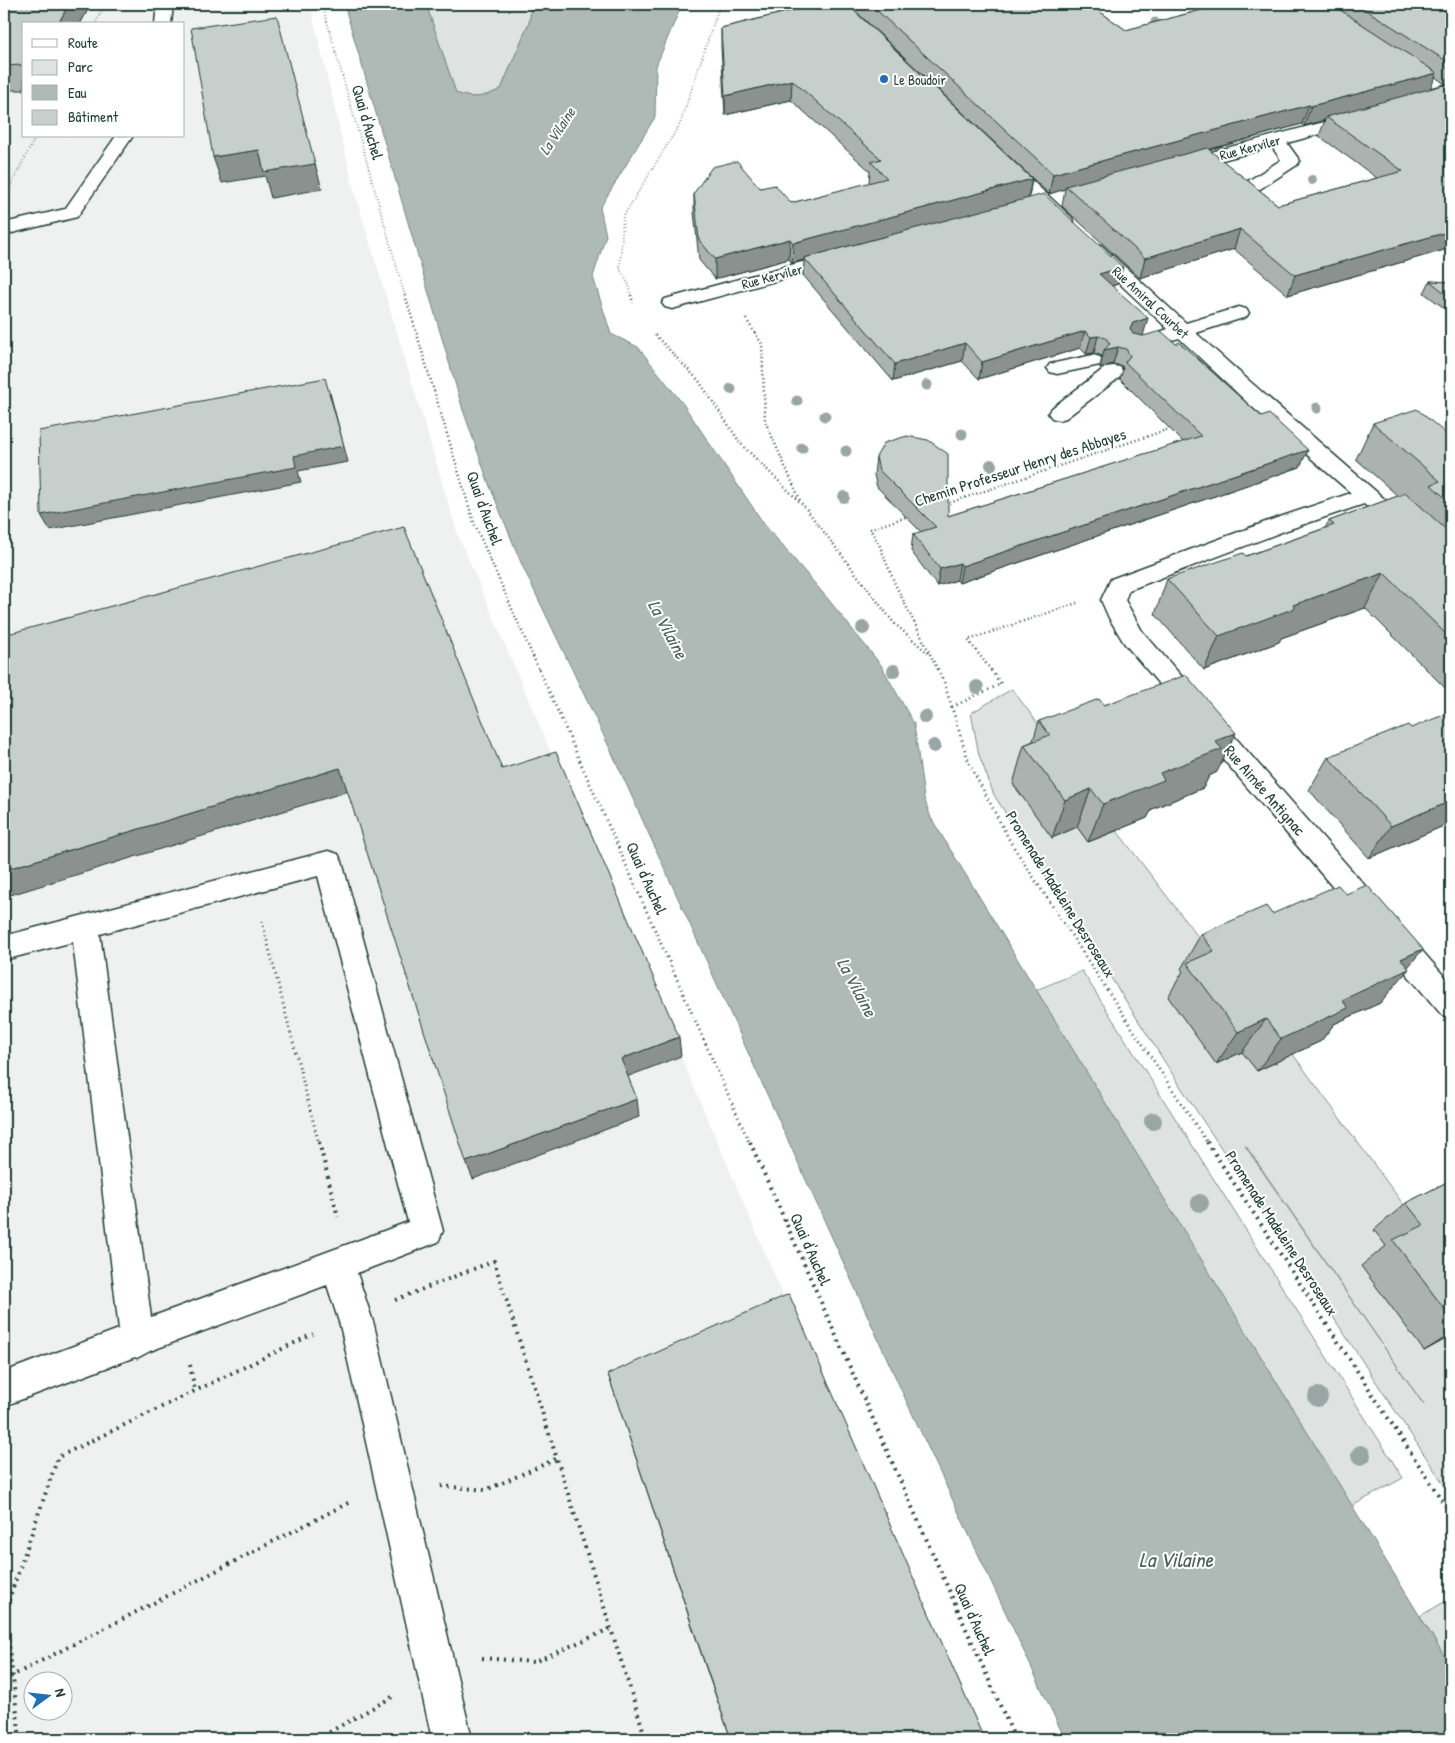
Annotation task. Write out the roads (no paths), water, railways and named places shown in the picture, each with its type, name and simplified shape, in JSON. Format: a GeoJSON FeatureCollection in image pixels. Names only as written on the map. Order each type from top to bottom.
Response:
{"type":"FeatureCollection","features":[{"type":"Feature","properties":{"kind":"street"},"geometry":{"type":"LineString","coordinates":[[162,22],[165,4]]}},
{"type":"Feature","properties":{"kind":"street","name":"Rue Kerviler"},"geometry":{"type":"LineString","coordinates":[[1164,170],[1371,115]]}},
{"type":"Feature","properties":{"kind":"street"},"geometry":{"type":"LineString","coordinates":[[4,229],[71,213],[124,138]]}},
{"type":"Feature","properties":{"kind":"street"},"geometry":{"type":"LineString","coordinates":[[1254,185],[1291,161],[1276,140]]}},
{"type":"Feature","properties":{"kind":"street","name":"Rue Amiral Courbet"},"geometry":{"type":"LineString","coordinates":[[994,154],[1043,202],[1257,400],[1368,495],[1451,571]]}},
{"type":"Feature","properties":{"kind":"street","name":"Rue Kerviler"},"geometry":{"type":"LineString","coordinates":[[672,302],[861,252]]}},
{"type":"Feature","properties":{"kind":"street"},"geometry":{"type":"LineString","coordinates":[[1155,340],[1239,313]]}},
{"type":"Feature","properties":{"kind":"street"},"geometry":{"type":"LineString","coordinates":[[1173,353],[1198,346]]}},
{"type":"Feature","properties":{"kind":"street"},"geometry":{"type":"LineString","coordinates":[[1057,368],[1093,361]]}},
{"type":"Feature","properties":{"kind":"street"},"geometry":{"type":"LineString","coordinates":[[1059,413],[1113,372]]}},
{"type":"Feature","properties":{"kind":"street","name":"Rue Aimée Antignac"},"geometry":{"type":"LineString","coordinates":[[1368,495],[1119,585],[1113,600],[1121,618],[1133,637],[1451,1005]]}},
{"type":"Feature","properties":{"kind":"street"},"geometry":{"type":"LineString","coordinates":[[4,948],[328,862],[427,1231],[182,1322],[137,1341],[4,1389]]}},
{"type":"Feature","properties":{"kind":"street"},"geometry":{"type":"LineString","coordinates":[[85,927],[137,1341]]}},
{"type":"Feature","properties":{"kind":"street"},"geometry":{"type":"LineString","coordinates":[[343,1262],[353,1316],[452,1739]]}},
{"type":"Feature","properties":{"kind":"water","name":"La Vilaine"},"geometry":{"type":"Polygon","coordinates":[[[344,4],[426,4],[456,93],[474,97],[484,96],[501,89],[530,20],[531,4],[682,4],[656,66],[655,117],[600,208],[606,235],[593,277],[611,334],[638,347],[683,404],[764,524],[881,665],[914,724],[924,798],[931,818],[1451,1667],[1451,1739],[1065,1739],[904,1396],[613,755],[522,565],[489,484],[463,410],[344,4]]]}},
{"type":"Feature","properties":{"kind":"place","name":"Le Boudoir"},"geometry":{"type":"Point","coordinates":[884,79]}}]}
